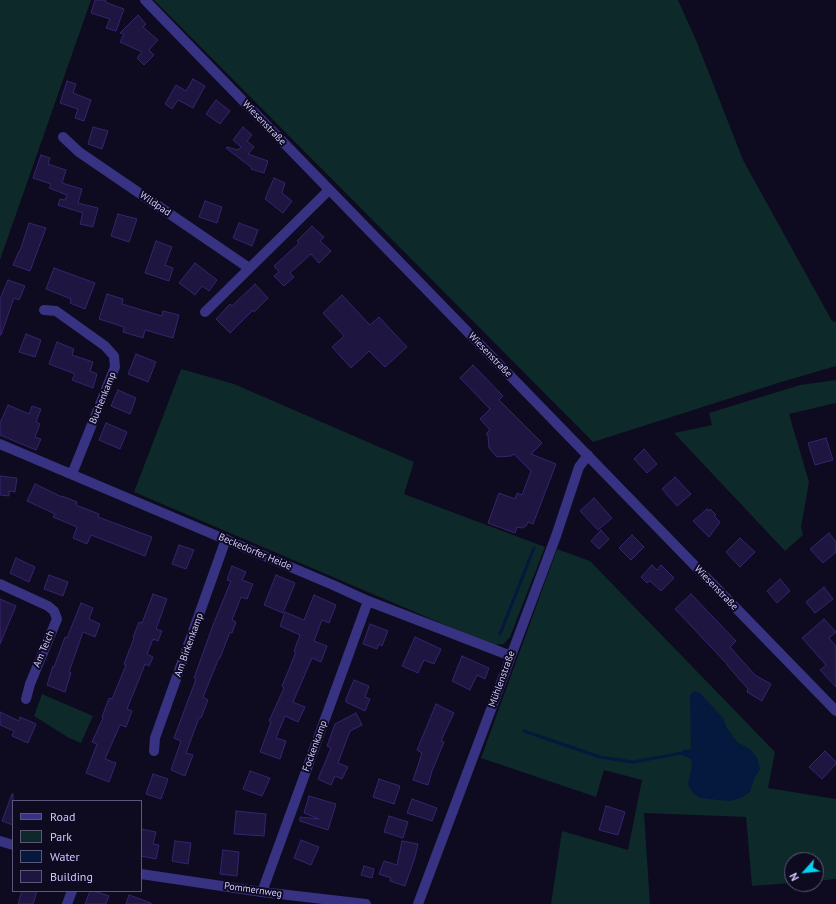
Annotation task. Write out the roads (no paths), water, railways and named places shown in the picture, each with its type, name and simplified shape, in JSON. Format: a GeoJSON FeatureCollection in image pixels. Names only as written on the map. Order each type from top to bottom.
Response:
{"type":"FeatureCollection","features":[{"type":"Feature","properties":{"kind":"street","name":"Wiesenstraße"},"geometry":{"type":"LineString","coordinates":[[145,0],[836,710]]}},
{"type":"Feature","properties":{"kind":"street","name":"Wildpad"},"geometry":{"type":"LineString","coordinates":[[63,137],[79,152],[249,268]]}},
{"type":"Feature","properties":{"kind":"street"},"geometry":{"type":"LineString","coordinates":[[205,312],[329,190]]}},
{"type":"Feature","properties":{"kind":"street","name":"Buchenkamp"},"geometry":{"type":"LineString","coordinates":[[44,310],[56,311],[105,346],[114,356],[115,367],[72,474]]}},
{"type":"Feature","properties":{"kind":"street","name":"Beckedorfer Heide"},"geometry":{"type":"LineString","coordinates":[[0,444],[226,539],[368,601],[511,656]]}},
{"type":"Feature","properties":{"kind":"street","name":"Mühlenstraße"},"geometry":{"type":"LineString","coordinates":[[418,904],[556,536],[579,467],[588,455]]}},
{"type":"Feature","properties":{"kind":"street","name":"Am Birkenkamp"},"geometry":{"type":"LineString","coordinates":[[154,751],[155,738],[226,539]]}},
{"type":"Feature","properties":{"kind":"street","name":"Am Teich"},"geometry":{"type":"LineString","coordinates":[[0,584],[48,606],[54,611],[57,619],[30,684],[26,699]]}},
{"type":"Feature","properties":{"kind":"street","name":"Fockenkamp"},"geometry":{"type":"LineString","coordinates":[[262,892],[368,601]]}},
{"type":"Feature","properties":{"kind":"street"},"geometry":{"type":"LineString","coordinates":[[0,841],[12,845]]}},
{"type":"Feature","properties":{"kind":"street","name":"Pommernweg"},"geometry":{"type":"LineString","coordinates":[[142,874],[262,892],[295,900],[366,904]]}},
{"type":"Feature","properties":{"kind":"street"},"geometry":{"type":"LineString","coordinates":[[67,904],[72,892]]}},
{"type":"Feature","properties":{"kind":"water"},"geometry":{"type":"Polygon","coordinates":[[[694,691],[700,693],[723,718],[727,728],[737,742],[751,750],[757,758],[760,769],[754,779],[750,792],[741,798],[729,801],[700,798],[692,792],[688,784],[692,765],[691,759],[682,755],[683,750],[691,749],[690,695],[694,691]]]}},
{"type":"Feature","properties":{"kind":"waterway"},"geometry":{"type":"LineString","coordinates":[[500,634],[534,548]]}},
{"type":"Feature","properties":{"kind":"waterway"},"geometry":{"type":"LineString","coordinates":[[524,731],[600,757],[633,762],[682,753]]}}]}
